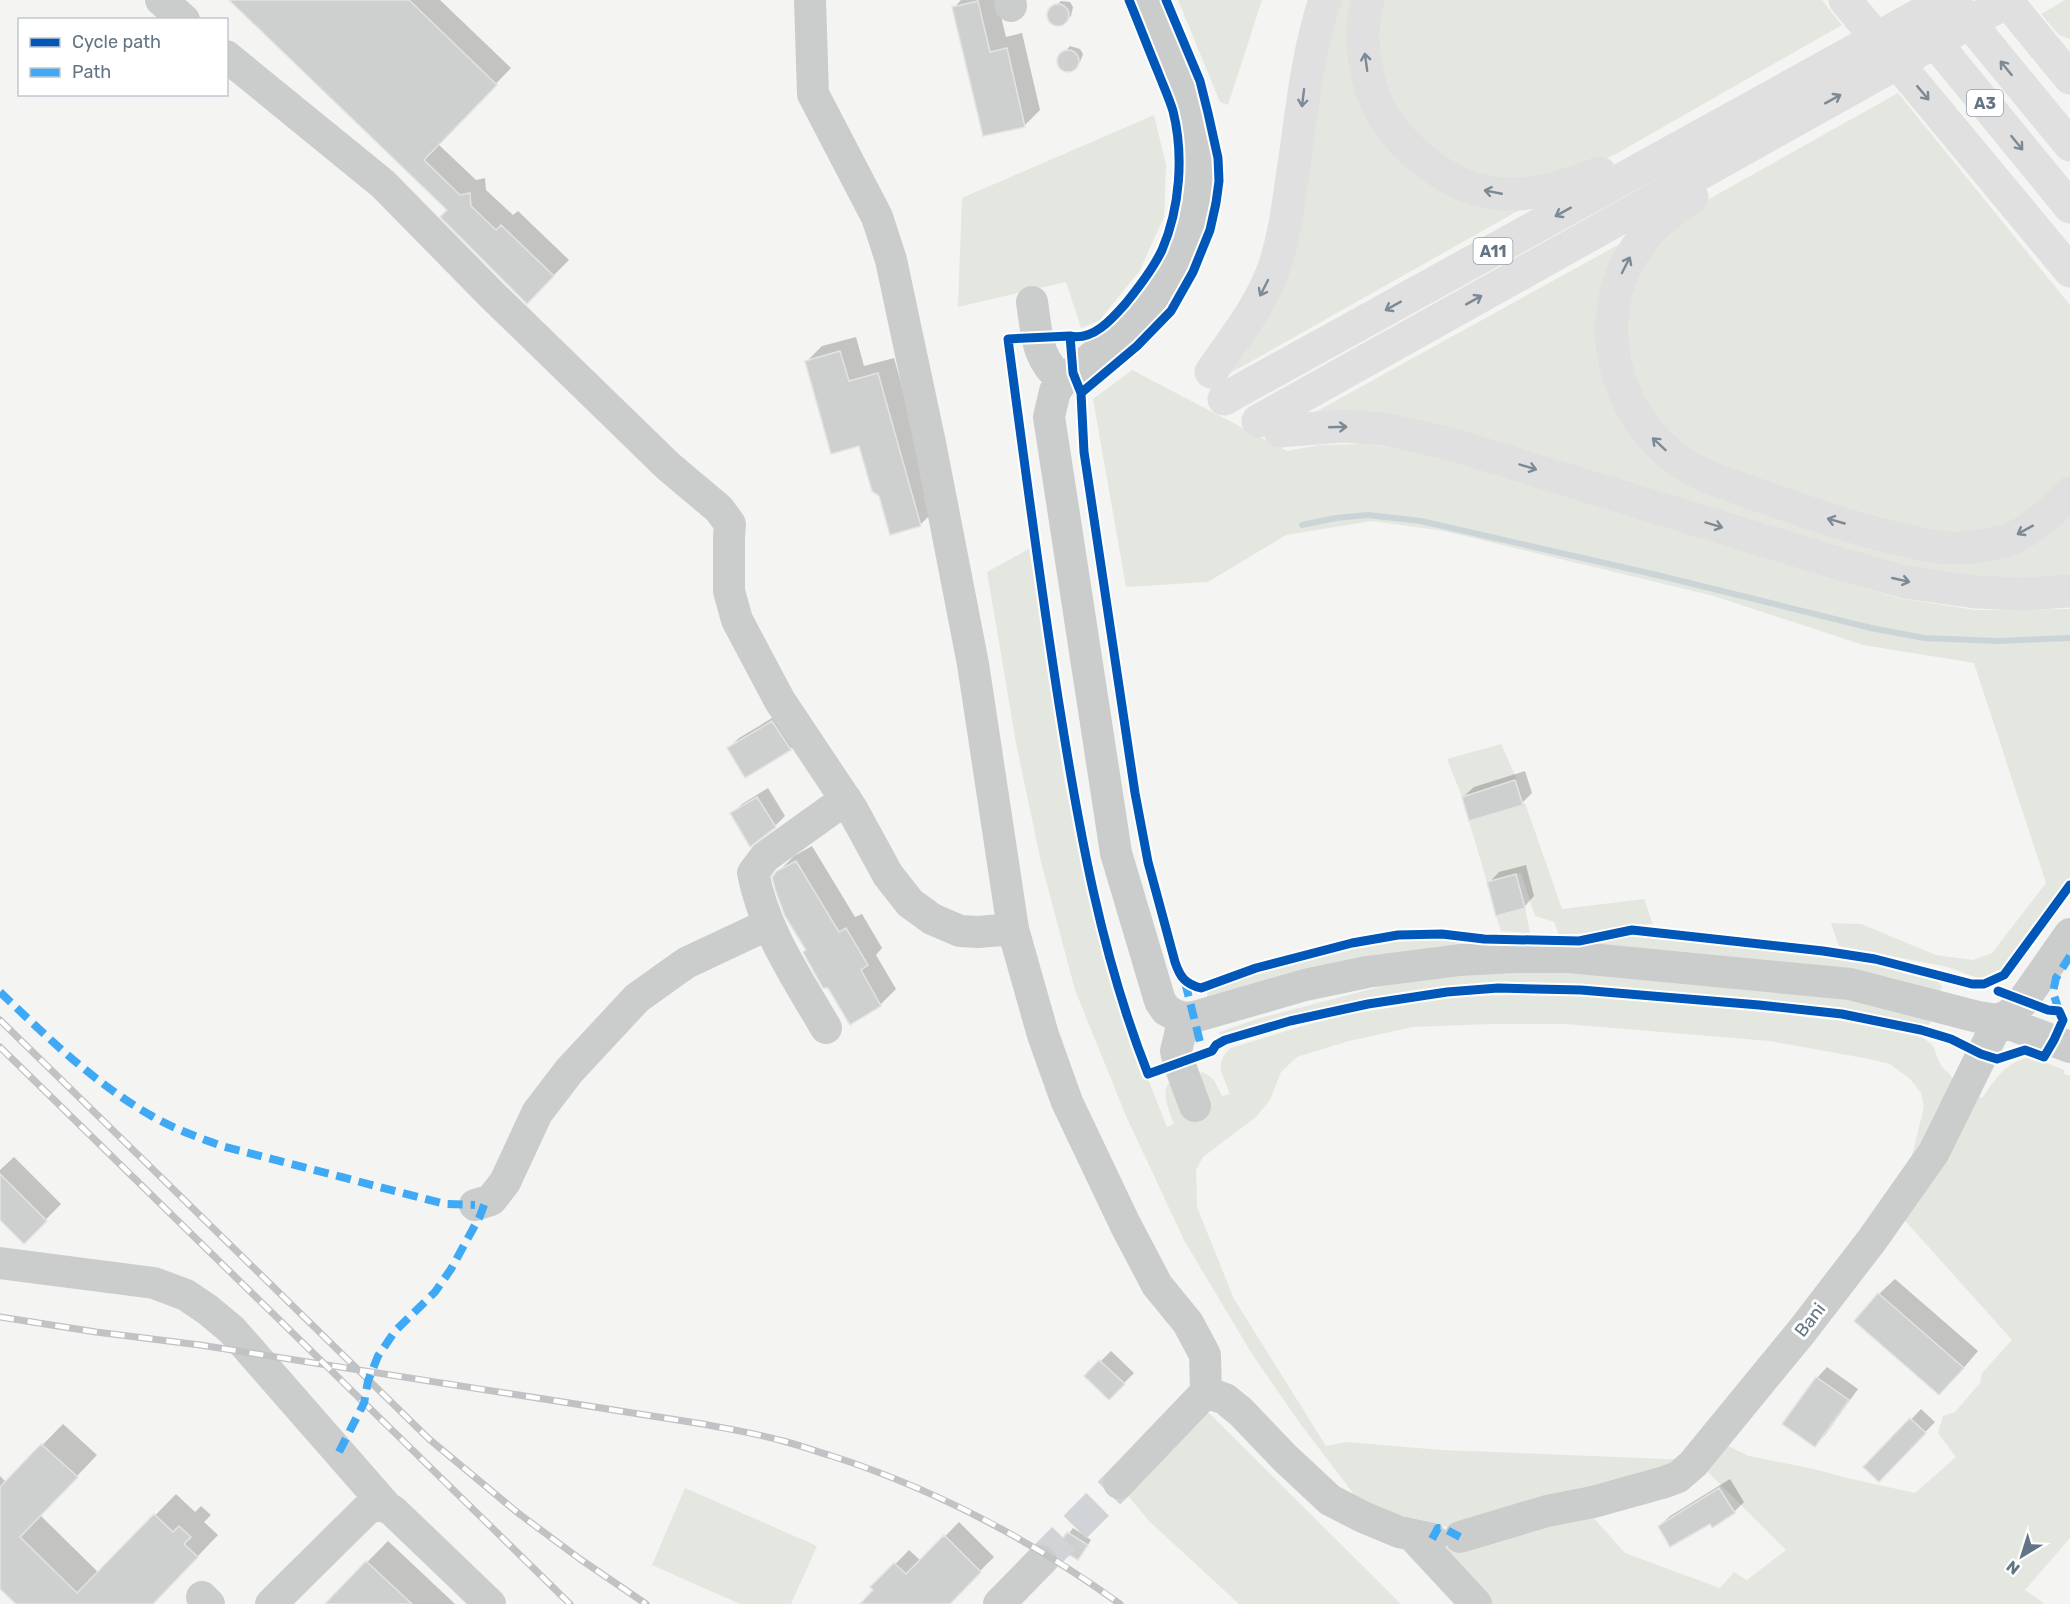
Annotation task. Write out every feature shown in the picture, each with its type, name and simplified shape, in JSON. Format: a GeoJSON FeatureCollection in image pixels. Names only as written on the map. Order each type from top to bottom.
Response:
{"type":"FeatureCollection","features":[{"type":"Feature","properties":{"kind":"highway","name":"A11"},"geometry":{"type":"LineString","coordinates":[[1325,0],[1314,32],[1285,227],[1273,271],[1218,386],[2008,0]]}},
{"type":"Feature","properties":{"kind":"highway"},"geometry":{"type":"LineString","coordinates":[[1368,0],[1363,41],[1368,76],[1383,117],[1407,146],[1433,168],[1469,187],[1505,194],[1551,191],[1603,172],[1712,110],[1738,104],[1772,115],[1768,149],[1758,159],[1692,197],[1658,223],[1643,238],[1623,272],[1614,305],[1611,332],[1612,354],[1618,380],[1638,420],[1670,455],[1703,476],[1803,511],[1889,536],[1934,546],[1974,547],[2007,540],[2035,524],[2070,493]]}},
{"type":"Feature","properties":{"kind":"highway"},"geometry":{"type":"LineString","coordinates":[[1845,0],[2070,272]]}},
{"type":"Feature","properties":{"kind":"highway","name":"A3"},"geometry":{"type":"LineString","coordinates":[[1900,0],[2070,207]]}},
{"type":"Feature","properties":{"kind":"highway","name":"A11"},"geometry":{"type":"LineString","coordinates":[[1946,0],[1772,115],[1269,426],[1373,428],[1447,442],[1904,582],[1975,592],[2025,594],[2070,591]]}},
{"type":"Feature","properties":{"kind":"highway","name":"A3"},"geometry":{"type":"LineString","coordinates":[[1951,0],[2070,146]]}},
{"type":"Feature","properties":{"kind":"highway"},"geometry":{"type":"LineString","coordinates":[[2008,0],[2070,78]]}},
{"type":"Feature","properties":{"kind":"highway"},"geometry":{"type":"LineString","coordinates":[[2013,202],[2015,215],[2021,227],[2070,289]]}},
{"type":"Feature","properties":{"kind":"street"},"geometry":{"type":"LineString","coordinates":[[161,0],[182,18]]}},
{"type":"Feature","properties":{"kind":"street"},"geometry":{"type":"LineString","coordinates":[[810,0],[813,94],[877,217],[891,260],[974,664],[1013,929],[1043,1035],[1067,1102],[1125,1224],[1157,1285],[1188,1323],[1205,1355],[1206,1392],[1119,1483]]}},
{"type":"Feature","properties":{"kind":"street"},"geometry":{"type":"LineString","coordinates":[[1147,0],[1196,127],[1198,147],[1195,198],[1181,249],[1170,274],[1157,293],[1124,331],[1063,380],[1053,396],[1049,417],[1116,853],[1160,1001],[1166,1010],[1184,1018],[1204,1016],[1248,1000],[1305,984],[1413,965],[1513,957],[1569,957],[1850,984],[1978,1017],[1999,1020],[2070,1047]]}},
{"type":"Feature","properties":{"kind":"street"},"geometry":{"type":"LineString","coordinates":[[228,58],[383,184],[660,458],[719,509],[730,524],[729,591],[737,620],[780,701],[846,799],[888,875],[910,903],[932,919],[960,931],[1013,929]]}},
{"type":"Feature","properties":{"kind":"street"},"geometry":{"type":"LineString","coordinates":[[1032,302],[1037,337],[1044,362],[1063,380]]}},
{"type":"Feature","properties":{"kind":"street"},"geometry":{"type":"LineString","coordinates":[[826,1028],[777,945],[758,895],[753,873],[765,857],[846,799]]}},
{"type":"Feature","properties":{"kind":"street"},"geometry":{"type":"LineString","coordinates":[[475,1205],[491,1200],[505,1182],[537,1113],[569,1071],[637,998],[686,963],[769,924]]}},
{"type":"Feature","properties":{"kind":"street"},"geometry":{"type":"LineString","coordinates":[[1999,1020],[2014,1011],[2023,1001],[2070,934]]}},
{"type":"Feature","properties":{"kind":"street"},"geometry":{"type":"LineString","coordinates":[[1184,1018],[1176,1051],[1195,1106]]}},
{"type":"Feature","properties":{"kind":"street","name":"Bani"},"geometry":{"type":"LineString","coordinates":[[1435,1537],[1593,1502],[1665,1482],[1678,1477],[1693,1464],[1802,1331],[1872,1240],[1934,1152],[1999,1020]]}},
{"type":"Feature","properties":{"kind":"street"},"geometry":{"type":"LineString","coordinates":[[0,1263],[154,1284],[186,1295],[208,1310],[232,1330],[386,1506],[490,1604]]}},
{"type":"Feature","properties":{"kind":"street"},"geometry":{"type":"LineString","coordinates":[[1206,1392],[1225,1399],[1241,1412],[1330,1500],[1363,1517],[1435,1537],[1476,1604]]}},
{"type":"Feature","properties":{"kind":"street"},"geometry":{"type":"LineString","coordinates":[[271,1604],[367,1509],[376,1505],[386,1506]]}},
{"type":"Feature","properties":{"kind":"street"},"geometry":{"type":"LineString","coordinates":[[999,1604],[1041,1561]]}},
{"type":"Feature","properties":{"kind":"shaded area"},"geometry":{"type":"Polygon","coordinates":[[[1178,0],[1262,0],[1228,105],[1220,102],[1178,0]]]}},
{"type":"Feature","properties":{"kind":"shaded area"},"geometry":{"type":"Polygon","coordinates":[[[1334,0],[1358,0],[1370,116],[1523,208],[1220,379],[1255,330],[1334,0]]]}},
{"type":"Feature","properties":{"kind":"shaded area"},"geometry":{"type":"Polygon","coordinates":[[[1382,0],[1822,0],[1842,25],[1614,155],[1567,176],[1543,182],[1472,175],[1414,138],[1382,84],[1376,37],[1382,0]]]}},
{"type":"Feature","properties":{"kind":"shaded area"},"geometry":{"type":"Polygon","coordinates":[[[2065,0],[2070,0],[2070,39],[2059,35],[2041,14],[2065,0]]]}},
{"type":"Feature","properties":{"kind":"shaded area"},"geometry":{"type":"Polygon","coordinates":[[[1898,93],[2070,305],[2070,477],[2032,513],[1986,532],[1917,531],[1718,470],[1676,445],[1630,384],[1626,301],[1658,239],[1702,203],[1898,93]]]}},
{"type":"Feature","properties":{"kind":"shaded area"},"geometry":{"type":"Polygon","coordinates":[[[1154,115],[1166,165],[1164,217],[1140,270],[1099,321],[1081,328],[1066,282],[958,307],[962,198],[1154,115]]]}},
{"type":"Feature","properties":{"kind":"shaded area"},"geometry":{"type":"Polygon","coordinates":[[[1625,241],[1620,250],[1637,439],[1899,551],[2070,510],[2070,580],[1942,579],[1308,416],[1625,241]]]}},
{"type":"Feature","properties":{"kind":"shaded area"},"geometry":{"type":"Polygon","coordinates":[[[1132,370],[1287,451],[1319,445],[1371,444],[1451,458],[1898,598],[1976,610],[2070,609],[2070,877],[2003,971],[1993,976],[1980,979],[1948,967],[1839,946],[1831,923],[1861,924],[1936,955],[1973,960],[1992,953],[2046,883],[1974,663],[1863,645],[1714,596],[1444,531],[1372,521],[1286,535],[1208,582],[1126,587],[1093,399],[1132,370]]]}},
{"type":"Feature","properties":{"kind":"shaded area"},"geometry":{"type":"Polygon","coordinates":[[[1029,549],[1042,621],[1065,785],[1120,1008],[1167,1127],[1174,1124],[1165,1094],[1169,1083],[1174,1079],[1203,1072],[1214,1080],[1222,1096],[1230,1094],[1222,1075],[1221,1064],[1222,1059],[1231,1048],[1346,1015],[1454,997],[1559,994],[1654,1000],[1842,1021],[1921,1037],[1933,1046],[1941,1065],[1950,1075],[1954,1085],[1907,1175],[1924,1107],[1921,1093],[1910,1079],[1890,1064],[1769,1041],[1565,1024],[1413,1027],[1349,1041],[1297,1057],[1281,1072],[1270,1100],[1256,1117],[1203,1157],[1196,1170],[1197,1207],[1234,1299],[1326,1446],[1346,1442],[1442,1450],[1692,1460],[1452,1527],[1436,1526],[1362,1505],[1299,1422],[1252,1354],[1185,1242],[1126,1116],[1075,990],[1041,862],[1016,743],[987,572],[1029,549]]]}},
{"type":"Feature","properties":{"kind":"shaded area"},"geometry":{"type":"Polygon","coordinates":[[[1501,744],[1517,780],[1462,797],[1447,759],[1501,744]]]}},
{"type":"Feature","properties":{"kind":"shaded area"},"geometry":{"type":"Polygon","coordinates":[[[1525,803],[1562,909],[1644,899],[1653,924],[1559,935],[1554,922],[1535,916],[1521,873],[1487,882],[1469,821],[1525,803]]]}},
{"type":"Feature","properties":{"kind":"shaded area"},"geometry":{"type":"Polygon","coordinates":[[[1525,908],[1530,933],[1501,931],[1496,916],[1525,908]]]}},
{"type":"Feature","properties":{"kind":"shaded area"},"geometry":{"type":"Polygon","coordinates":[[[1628,934],[1862,960],[1935,977],[1942,987],[1939,994],[1588,944],[1628,934]]]}},
{"type":"Feature","properties":{"kind":"shaded area"},"geometry":{"type":"Polygon","coordinates":[[[1448,940],[1471,946],[1208,1001],[1207,992],[1218,985],[1329,954],[1394,941],[1448,940]]]}},
{"type":"Feature","properties":{"kind":"shaded area"},"geometry":{"type":"Polygon","coordinates":[[[1541,969],[1837,995],[1935,1016],[1928,1026],[1921,1028],[1847,1013],[1703,996],[1588,986],[1501,986],[1413,994],[1353,1004],[1228,1040],[1222,1039],[1219,1032],[1260,1018],[1406,980],[1541,969]]]}},
{"type":"Feature","properties":{"kind":"shaded area"},"geometry":{"type":"Polygon","coordinates":[[[2026,1058],[2037,1059],[2064,1070],[2064,1074],[2070,1076],[2070,1538],[2025,1590],[2045,1604],[1484,1604],[1430,1549],[1481,1543],[1592,1516],[1625,1553],[1720,1588],[1734,1572],[1747,1580],[1786,1550],[1706,1470],[1726,1445],[1749,1456],[1915,1493],[1956,1457],[1938,1433],[1943,1416],[1955,1412],[1980,1383],[1982,1373],[2012,1340],[1900,1215],[1974,1094],[1982,1098],[2005,1069],[2026,1058]]]}},
{"type":"Feature","properties":{"kind":"shaded area"},"geometry":{"type":"Polygon","coordinates":[[[1202,1411],[1209,1413],[1401,1604],[1239,1604],[1149,1521],[1125,1492],[1202,1411]]]}},
{"type":"Feature","properties":{"kind":"shaded area"},"geometry":{"type":"Polygon","coordinates":[[[685,1488],[817,1546],[791,1604],[740,1604],[652,1565],[685,1488]]]}},
{"type":"Feature","properties":{"kind":"building"},"geometry":{"type":"Polygon","coordinates":[[[229,0],[409,0],[497,85],[424,160],[460,195],[470,193],[471,206],[496,230],[501,225],[554,276],[527,304],[440,217],[447,210],[229,0]]]}},
{"type":"Feature","properties":{"kind":"building"},"geometry":{"type":"Polygon","coordinates":[[[978,1],[990,52],[1007,48],[1025,127],[983,136],[952,7],[978,1]]]}},
{"type":"Feature","properties":{"kind":"building"},"geometry":{"type":"Polygon","coordinates":[[[1058,4],[1066,7],[1069,15],[1066,23],[1058,26],[1050,23],[1047,15],[1050,7],[1058,4]]]}},
{"type":"Feature","properties":{"kind":"building"},"geometry":{"type":"Polygon","coordinates":[[[1068,50],[1076,53],[1079,61],[1076,69],[1068,72],[1060,69],[1057,61],[1060,53],[1068,50]]]}},
{"type":"Feature","properties":{"kind":"building"},"geometry":{"type":"Polygon","coordinates":[[[840,351],[849,381],[878,373],[921,526],[890,535],[879,496],[872,491],[859,446],[831,454],[805,361],[840,351]]]}},
{"type":"Feature","properties":{"kind":"building"},"geometry":{"type":"Polygon","coordinates":[[[772,721],[791,750],[745,778],[727,748],[772,721]]]}},
{"type":"Feature","properties":{"kind":"building"},"geometry":{"type":"Polygon","coordinates":[[[1515,780],[1523,805],[1469,821],[1462,797],[1515,780]]]}},
{"type":"Feature","properties":{"kind":"building"},"geometry":{"type":"Polygon","coordinates":[[[757,797],[776,827],[750,847],[730,813],[757,797]]]}},
{"type":"Feature","properties":{"kind":"building"},"geometry":{"type":"Polygon","coordinates":[[[796,861],[839,932],[846,928],[868,965],[861,970],[881,1006],[850,1025],[828,988],[823,988],[809,963],[803,952],[806,950],[785,916],[775,889],[772,877],[777,871],[796,861]]]}},
{"type":"Feature","properties":{"kind":"building"},"geometry":{"type":"Polygon","coordinates":[[[1516,874],[1525,908],[1496,916],[1487,882],[1516,874]]]}},
{"type":"Feature","properties":{"kind":"building"},"geometry":{"type":"Polygon","coordinates":[[[0,1174],[47,1221],[24,1244],[0,1220],[0,1174]]]}},
{"type":"Feature","properties":{"kind":"building"},"geometry":{"type":"Polygon","coordinates":[[[1878,1293],[1964,1368],[1939,1395],[1854,1321],[1878,1293]]]}},
{"type":"Feature","properties":{"kind":"building"},"geometry":{"type":"Polygon","coordinates":[[[1099,1360],[1125,1384],[1109,1400],[1084,1376],[1099,1360]]]}},
{"type":"Feature","properties":{"kind":"building"},"geometry":{"type":"Polygon","coordinates":[[[1816,1377],[1849,1400],[1815,1447],[1782,1424],[1816,1377]]]}},
{"type":"Feature","properties":{"kind":"building"},"geometry":{"type":"Polygon","coordinates":[[[1910,1418],[1926,1433],[1879,1482],[1863,1467],[1910,1418]]]}},
{"type":"Feature","properties":{"kind":"building"},"geometry":{"type":"Polygon","coordinates":[[[41,1444],[78,1477],[20,1537],[77,1593],[154,1514],[173,1532],[179,1526],[191,1537],[184,1544],[198,1557],[153,1604],[16,1604],[0,1589],[0,1487],[41,1444]]]}},
{"type":"Feature","properties":{"kind":"building"},"geometry":{"type":"Polygon","coordinates":[[[1719,1488],[1735,1513],[1712,1528],[1710,1524],[1670,1547],[1658,1526],[1719,1488]]]}},
{"type":"Feature","properties":{"kind":"building"},"geometry":{"type":"Polygon","coordinates":[[[1067,1532],[1088,1545],[1078,1560],[1057,1548],[1067,1532]]]}},
{"type":"Feature","properties":{"kind":"building"},"geometry":{"type":"Polygon","coordinates":[[[944,1535],[981,1572],[950,1604],[860,1604],[873,1590],[870,1587],[894,1563],[906,1574],[944,1535]]]}},
{"type":"Feature","properties":{"kind":"building"},"geometry":{"type":"Polygon","coordinates":[[[366,1561],[412,1604],[325,1604],[366,1561]]]}},
{"type":"Feature","properties":{"kind":"waterway"},"geometry":{"type":"LineString","coordinates":[[1302,525],[1336,518],[1368,515],[1421,521],[1657,575],[1871,628],[1924,638],[1999,641],[2070,638]]}},
{"type":"Feature","properties":{"kind":"tunnel"},"geometry":{"type":"LineString","coordinates":[[1041,1561],[1119,1483]]}},
{"type":"Feature","properties":{"kind":"railway"},"geometry":{"type":"LineString","coordinates":[[0,1020],[429,1439],[518,1513],[646,1604]]}},
{"type":"Feature","properties":{"kind":"railway"},"geometry":{"type":"LineString","coordinates":[[0,1047],[570,1604]]}},
{"type":"Feature","properties":{"kind":"railway"},"geometry":{"type":"LineString","coordinates":[[0,1317],[200,1345],[751,1433],[871,1469],[946,1501],[982,1518],[1052,1558],[1120,1604]]}},
{"type":"Feature","properties":{"kind":"marked path"},"geometry":{"type":"LineString","coordinates":[[2059,1011],[2053,992],[2056,978],[2070,956]]}},
{"type":"Feature","properties":{"kind":"marked path"},"geometry":{"type":"LineString","coordinates":[[1185,982],[1203,1054]]}},
{"type":"Feature","properties":{"kind":"marked path"},"geometry":{"type":"LineString","coordinates":[[0,992],[90,1073],[158,1120],[222,1146],[445,1204],[475,1205]]}},
{"type":"Feature","properties":{"kind":"marked path"},"geometry":{"type":"LineString","coordinates":[[339,1452],[364,1403],[368,1381],[378,1356],[395,1331],[435,1292],[451,1269],[480,1216],[485,1202]]}},
{"type":"Feature","properties":{"kind":"marked path"},"geometry":{"type":"LineString","coordinates":[[1432,1539],[1438,1528],[1443,1528],[1460,1537]]}},
{"type":"Feature","properties":{"kind":"cycle path"},"geometry":{"type":"LineString","coordinates":[[1070,336],[1078,337],[1094,332],[1115,316],[1150,271],[1162,250],[1173,217],[1179,163],[1173,111],[1129,0]]}},
{"type":"Feature","properties":{"kind":"cycle path"},"geometry":{"type":"LineString","coordinates":[[1166,0],[1200,81],[1208,113],[1218,158],[1219,181],[1216,203],[1210,230],[1193,272],[1171,311],[1137,346],[1081,393],[1084,452],[1135,793],[1148,862],[1175,962],[1184,979],[1201,988],[1256,968],[1352,943],[1398,935],[1442,934],[1484,939],[1579,941],[1632,930],[1823,951],[1875,959],[1972,984],[1984,984],[2004,975],[2070,885]]}},
{"type":"Feature","properties":{"kind":"cycle path"},"geometry":{"type":"LineString","coordinates":[[1081,393],[1073,373],[1070,336],[1008,339],[1052,659],[1084,845],[1104,938],[1148,1074],[1212,1051],[1216,1045],[1225,1040],[1290,1021],[1368,1004],[1447,992],[1498,988],[1581,990],[1842,1014],[1921,1030],[1951,1039],[1997,1059],[2025,1050],[2044,1057],[2063,1020],[2059,1011],[2048,1010],[1998,991]]}}]}
